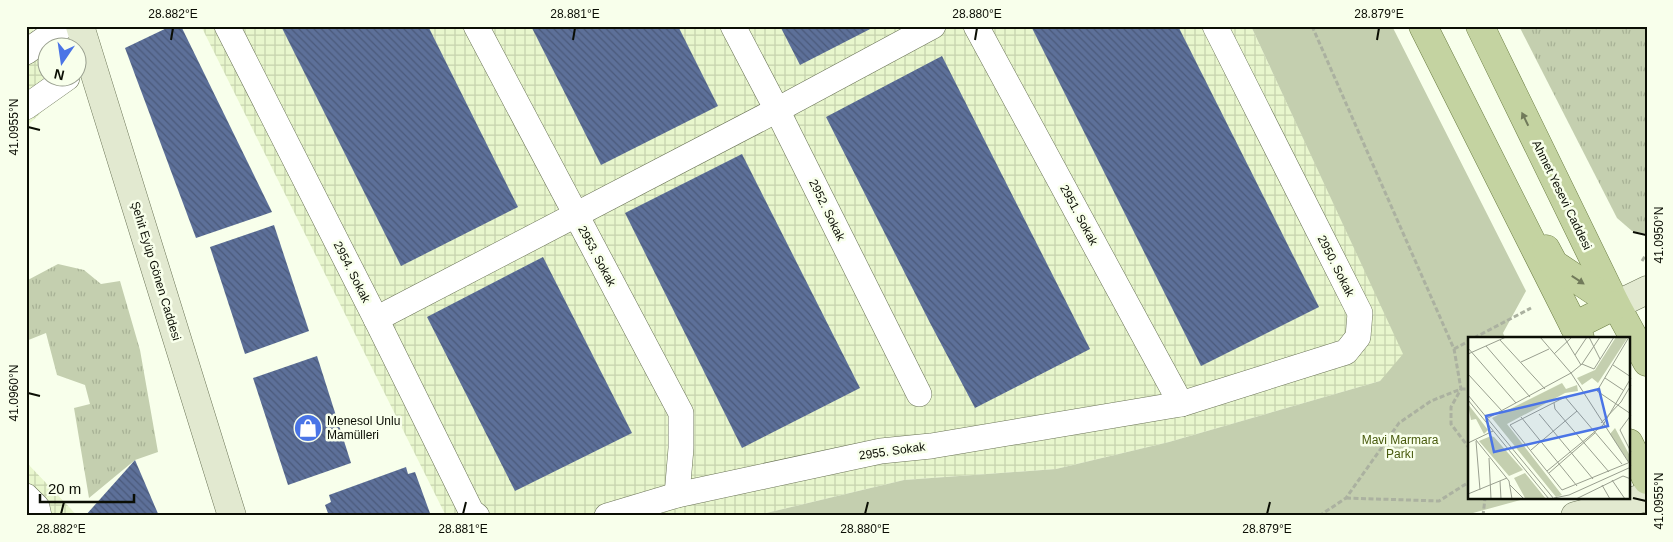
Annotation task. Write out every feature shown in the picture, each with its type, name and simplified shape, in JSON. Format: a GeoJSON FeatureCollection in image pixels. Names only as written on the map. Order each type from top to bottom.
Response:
{"type":"FeatureCollection","features":[{"type":"Feature","properties":{"kind":"main road"},"geometry":{"type":"LineString","coordinates":[[1423,26],[1577,332],[1616,305],[1647,290]]}},
{"type":"Feature","properties":{"kind":"main road"},"geometry":{"type":"LineString","coordinates":[[1437,26],[1554,264],[1616,305]]}},
{"type":"Feature","properties":{"kind":"main road","name":"Ahmet Yesevi Caddesi"},"geometry":{"type":"LineString","coordinates":[[1480,26],[1616,305],[1647,362]]}},
{"type":"Feature","properties":{"kind":"main road","name":"Şehit Eyüp Gönen Caddesi"},"geometry":{"type":"LineString","coordinates":[[88,77],[193,392],[232,516]]}},
{"type":"Feature","properties":{"kind":"main road"},"geometry":{"type":"LineString","coordinates":[[1630,445],[1647,480]]}},
{"type":"Feature","properties":{"kind":"main road"},"geometry":{"type":"LineString","coordinates":[[1575,516],[1647,496]]}},
{"type":"Feature","properties":{"kind":"street"},"geometry":{"type":"LineString","coordinates":[[26,52],[63,26]]}},
{"type":"Feature","properties":{"kind":"street","name":"2954. Sokak"},"geometry":{"type":"LineString","coordinates":[[227,26],[471,511],[477,516]]}},
{"type":"Feature","properties":{"kind":"street","name":"2953. Sokak"},"geometry":{"type":"LineString","coordinates":[[476,26],[681,413],[681,448],[677,495]]}},
{"type":"Feature","properties":{"kind":"street","name":"2952. Sokak"},"geometry":{"type":"LineString","coordinates":[[734,26],[778,110],[918,394]]}},
{"type":"Feature","properties":{"kind":"street"},"geometry":{"type":"LineString","coordinates":[[376,319],[778,110],[932,26]]}},
{"type":"Feature","properties":{"kind":"street","name":"2951. Sokak"},"geometry":{"type":"LineString","coordinates":[[976,26],[1181,404]]}},
{"type":"Feature","properties":{"kind":"street","name":"2950. Sokak"},"geometry":{"type":"LineString","coordinates":[[1181,404],[1346,352],[1358,337],[1360,313],[1215,26]]}},
{"type":"Feature","properties":{"kind":"street"},"geometry":{"type":"LineString","coordinates":[[26,107],[54,88]]}},
{"type":"Feature","properties":{"kind":"street","name":"2955. Sokak"},"geometry":{"type":"LineString","coordinates":[[607,516],[677,495],[881,451],[931,446],[1181,404]]}},
{"type":"Feature","properties":{"kind":"street"},"geometry":{"type":"LineString","coordinates":[[26,496],[37,507],[39,516]]}},
{"type":"Feature","properties":{"kind":"path"},"geometry":{"type":"LineString","coordinates":[[1312,26],[1454,349],[1461,388],[1451,407],[1451,424],[1468,447]]}},
{"type":"Feature","properties":{"kind":"path"},"geometry":{"type":"LineString","coordinates":[[1476,337],[1558,294]]}},
{"type":"Feature","properties":{"kind":"path"},"geometry":{"type":"LineString","coordinates":[[1454,349],[1468,342]]}},
{"type":"Feature","properties":{"kind":"path"},"geometry":{"type":"LineString","coordinates":[[1319,516],[1346,498],[1399,422],[1431,401],[1461,388],[1468,389]]}},
{"type":"Feature","properties":{"kind":"path"},"geometry":{"type":"LineString","coordinates":[[1346,498],[1439,501],[1468,483]]}},
{"type":"Feature","properties":{"kind":"path"},"geometry":{"type":"LineString","coordinates":[[1483,516],[1486,500]]}},
{"type":"Feature","properties":{"kind":"shaded area"},"geometry":{"type":"Polygon","coordinates":[[[26,26],[32,26],[38,50],[38,88],[47,88],[51,103],[26,127],[26,26]]]}},
{"type":"Feature","properties":{"kind":"shaded area"},"geometry":{"type":"Polygon","coordinates":[[[201,26],[1251,26],[1404,355],[1380,381],[1169,442],[1056,469],[904,480],[754,516],[446,516],[201,26]]]}},
{"type":"Feature","properties":{"kind":"shaded area"},"geometry":{"type":"Polygon","coordinates":[[[26,462],[71,509],[77,516],[26,516],[26,462]]]}},
{"type":"Feature","properties":{"kind":"green space","name":"Mavi Marmara Parkı"},"geometry":{"type":"Polygon","coordinates":[[[1251,26],[1392,26],[1526,291],[1503,333],[1505,337],[1468,337],[1468,500],[1521,500],[1462,516],[754,516],[904,480],[1056,469],[1169,442],[1380,381],[1403,354],[1251,26]]]}},
{"type":"Feature","properties":{"kind":"green space"},"geometry":{"type":"Polygon","coordinates":[[[1519,26],[1647,26],[1647,234],[1632,231],[1617,218],[1519,26]]]}},
{"type":"Feature","properties":{"kind":"green space"},"geometry":{"type":"Polygon","coordinates":[[[58,264],[84,270],[101,284],[120,281],[140,350],[158,452],[135,460],[89,498],[74,408],[90,404],[85,385],[57,375],[46,333],[26,341],[26,281],[58,264]]]}},
{"type":"Feature","properties":{"kind":"building"},"geometry":{"type":"Polygon","coordinates":[[[171,26],[181,26],[272,212],[196,238],[125,48],[171,26]]]}},
{"type":"Feature","properties":{"kind":"building"},"geometry":{"type":"Polygon","coordinates":[[[281,26],[428,26],[518,207],[401,266],[281,26]]]}},
{"type":"Feature","properties":{"kind":"building"},"geometry":{"type":"Polygon","coordinates":[[[531,26],[678,26],[718,106],[601,165],[531,26]]]}},
{"type":"Feature","properties":{"kind":"building"},"geometry":{"type":"Polygon","coordinates":[[[780,26],[876,26],[800,65],[780,26]]]}},
{"type":"Feature","properties":{"kind":"building"},"geometry":{"type":"Polygon","coordinates":[[[1031,26],[1178,26],[1319,307],[1201,366],[1031,26]]]}},
{"type":"Feature","properties":{"kind":"building"},"geometry":{"type":"Polygon","coordinates":[[[942,56],[1090,349],[975,408],[826,117],[942,56]]]}},
{"type":"Feature","properties":{"kind":"building"},"geometry":{"type":"Polygon","coordinates":[[[742,154],[860,388],[742,448],[625,213],[742,154]]]}},
{"type":"Feature","properties":{"kind":"building"},"geometry":{"type":"Polygon","coordinates":[[[274,225],[309,331],[245,354],[210,247],[274,225]]]}},
{"type":"Feature","properties":{"kind":"building"},"geometry":{"type":"Polygon","coordinates":[[[543,257],[632,433],[515,491],[427,317],[543,257]]]}},
{"type":"Feature","properties":{"kind":"building"},"geometry":{"type":"Polygon","coordinates":[[[317,356],[351,463],[288,485],[253,378],[317,356]]]}},
{"type":"Feature","properties":{"kind":"building"},"geometry":{"type":"Polygon","coordinates":[[[135,460],[159,516],[85,516],[135,460]]]}},
{"type":"Feature","properties":{"kind":"building"},"geometry":{"type":"Polygon","coordinates":[[[406,467],[408,474],[415,472],[431,516],[329,516],[325,505],[331,502],[329,495],[406,467]]]}},
{"type":"Feature","properties":{"kind":"place","name":"Menesol Unlu Mamülleri"},"geometry":{"type":"Point","coordinates":[308,428]}}]}
